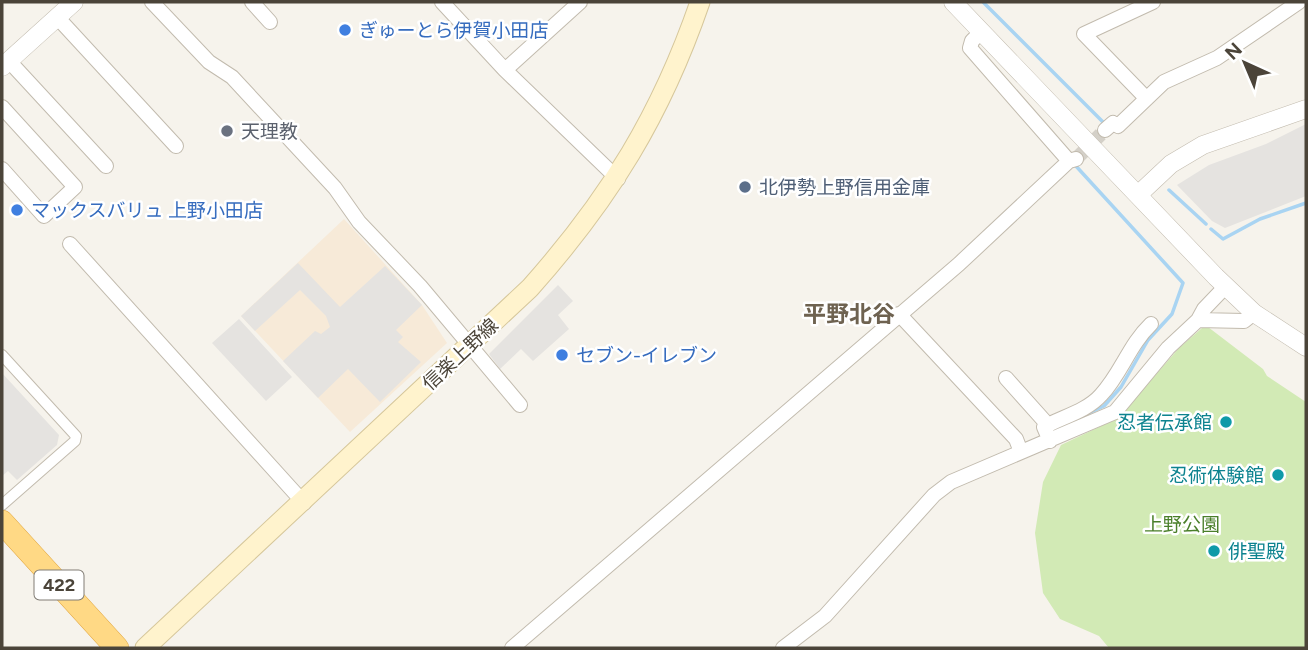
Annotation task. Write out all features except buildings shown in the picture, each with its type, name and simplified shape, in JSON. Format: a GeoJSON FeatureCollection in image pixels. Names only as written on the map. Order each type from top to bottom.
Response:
{"type":"FeatureCollection","features":[{"type":"Feature","properties":{"kind":"highway","name":"422"},"geometry":{"type":"LineString","coordinates":[[2,522],[117,648]]}},
{"type":"Feature","properties":{"kind":"main road","name":"信楽上野線"},"geometry":{"type":"LineString","coordinates":[[145,648],[304,503],[530,288],[560,254],[618,178],[648,125],[682,54],[700,2]]}},
{"type":"Feature","properties":{"kind":"street"},"geometry":{"type":"LineString","coordinates":[[74,2],[5,64],[106,166]]}},
{"type":"Feature","properties":{"kind":"street"},"geometry":{"type":"LineString","coordinates":[[152,2],[209,62],[232,77],[335,188],[359,222],[520,405]]}},
{"type":"Feature","properties":{"kind":"street"},"geometry":{"type":"LineString","coordinates":[[252,2],[270,22]]}},
{"type":"Feature","properties":{"kind":"street"},"geometry":{"type":"LineString","coordinates":[[442,2],[505,70],[618,178]]}},
{"type":"Feature","properties":{"kind":"street"},"geometry":{"type":"LineString","coordinates":[[505,70],[580,2]]}},
{"type":"Feature","properties":{"kind":"street"},"geometry":{"type":"LineString","coordinates":[[953,2],[1226,286],[1254,313],[1306,346]]}},
{"type":"Feature","properties":{"kind":"street"},"geometry":{"type":"LineString","coordinates":[[1146,98],[1084,34],[1153,2]]}},
{"type":"Feature","properties":{"kind":"street"},"geometry":{"type":"LineString","coordinates":[[1105,130],[1113,123],[1118,126],[1164,82],[1217,58],[1299,2]]}},
{"type":"Feature","properties":{"kind":"street"},"geometry":{"type":"LineString","coordinates":[[57,17],[176,146]]}},
{"type":"Feature","properties":{"kind":"street"},"geometry":{"type":"LineString","coordinates":[[512,648],[959,264],[1070,162],[970,48],[972,41],[982,31]]}},
{"type":"Feature","properties":{"kind":"street"},"geometry":{"type":"LineString","coordinates":[[2,107],[75,187],[44,216],[2,169]]}},
{"type":"Feature","properties":{"kind":"street"},"geometry":{"type":"LineString","coordinates":[[1139,194],[1171,164],[1203,145],[1306,109]]}},
{"type":"Feature","properties":{"kind":"street"},"geometry":{"type":"LineString","coordinates":[[70,244],[304,503]]}},
{"type":"Feature","properties":{"kind":"street"},"geometry":{"type":"LineString","coordinates":[[783,648],[825,616],[934,495],[962,476],[1115,412],[1168,348],[1198,320],[1203,309],[1226,286]]}},
{"type":"Feature","properties":{"kind":"street"},"geometry":{"type":"LineString","coordinates":[[1198,320],[1244,321],[1254,313]]}},
{"type":"Feature","properties":{"kind":"street"},"geometry":{"type":"LineString","coordinates":[[899,314],[1016,439],[1021,452]]}},
{"type":"Feature","properties":{"kind":"street"},"geometry":{"type":"LineString","coordinates":[[1050,441],[1044,427],[1093,403],[1102,394],[1135,338],[1151,324]]}},
{"type":"Feature","properties":{"kind":"street"},"geometry":{"type":"LineString","coordinates":[[2,355],[76,436],[75,441],[2,505]]}},
{"type":"Feature","properties":{"kind":"street"},"geometry":{"type":"LineString","coordinates":[[1006,378],[1048,425]]}},
{"type":"Feature","properties":{"kind":"shaded area"},"geometry":{"type":"Polygon","coordinates":[[[1306,124],[1306,196],[1225,228],[1212,221],[1177,185],[1209,165],[1266,144],[1306,124]]]}},
{"type":"Feature","properties":{"kind":"shaded area"},"geometry":{"type":"Polygon","coordinates":[[[344,219],[422,305],[447,343],[350,432],[241,316],[344,219]]]}},
{"type":"Feature","properties":{"kind":"shaded area"},"geometry":{"type":"Polygon","coordinates":[[[298,263],[340,307],[385,266],[422,305],[396,330],[403,337],[398,342],[421,362],[380,402],[348,369],[318,398],[283,361],[315,331],[321,334],[330,327],[326,316],[300,290],[255,331],[241,316],[298,263]]]}},
{"type":"Feature","properties":{"kind":"shaded area"},"geometry":{"type":"Polygon","coordinates":[[[558,285],[573,301],[558,315],[569,329],[533,361],[521,349],[500,369],[489,354],[558,285]]]}},
{"type":"Feature","properties":{"kind":"shaded area"},"geometry":{"type":"Polygon","coordinates":[[[239,319],[292,377],[266,401],[212,343],[239,319]]]}},
{"type":"Feature","properties":{"kind":"shaded area"},"geometry":{"type":"Polygon","coordinates":[[[2,373],[59,435],[57,445],[17,480],[8,471],[2,476],[2,373]]]}},
{"type":"Feature","properties":{"kind":"green space","name":"上野公園"},"geometry":{"type":"Polygon","coordinates":[[[1208,327],[1263,369],[1267,376],[1306,402],[1306,648],[1109,648],[1099,636],[1060,619],[1043,593],[1035,533],[1043,482],[1061,445],[1118,418],[1179,348],[1202,328],[1208,327]]]}},
{"type":"Feature","properties":{"kind":"waterway"},"geometry":{"type":"LineString","coordinates":[[983,2],[1104,123]]}},
{"type":"Feature","properties":{"kind":"waterway"},"geometry":{"type":"LineString","coordinates":[[1075,165],[1183,283],[1172,314],[1148,340],[1121,387],[1104,406],[1089,413]]}},
{"type":"Feature","properties":{"kind":"waterway"},"geometry":{"type":"LineString","coordinates":[[1169,190],[1206,224]]}},
{"type":"Feature","properties":{"kind":"waterway"},"geometry":{"type":"LineString","coordinates":[[1211,229],[1223,239],[1260,219],[1306,203]]}},
{"type":"Feature","properties":{"kind":"tunnel"},"geometry":{"type":"LineString","coordinates":[[1076,159],[1105,130]]}},
{"type":"Feature","properties":{"kind":"place","name":"ぎゅーとら伊賀小田店"},"geometry":{"type":"Point","coordinates":[345,30]}},
{"type":"Feature","properties":{"kind":"place","name":"天理教"},"geometry":{"type":"Point","coordinates":[227,131]}},
{"type":"Feature","properties":{"kind":"place","name":"北伊勢上野信用金庫"},"geometry":{"type":"Point","coordinates":[745,187]}},
{"type":"Feature","properties":{"kind":"place","name":"マックスバリュ 上野小田店"},"geometry":{"type":"Point","coordinates":[17,210]}},
{"type":"Feature","properties":{"kind":"place","name":"セブン-イレブン"},"geometry":{"type":"Point","coordinates":[562,355]}},
{"type":"Feature","properties":{"kind":"place","name":"忍者伝承館"},"geometry":{"type":"Point","coordinates":[1226,422]}},
{"type":"Feature","properties":{"kind":"place","name":"忍術体験館"},"geometry":{"type":"Point","coordinates":[1278,475]}},
{"type":"Feature","properties":{"kind":"place","name":"俳聖殿"},"geometry":{"type":"Point","coordinates":[1214,551]}},
{"type":"Feature","properties":{"kind":"district","name":"平野北谷"},"geometry":{"type":"Point","coordinates":[849,314]}}]}
